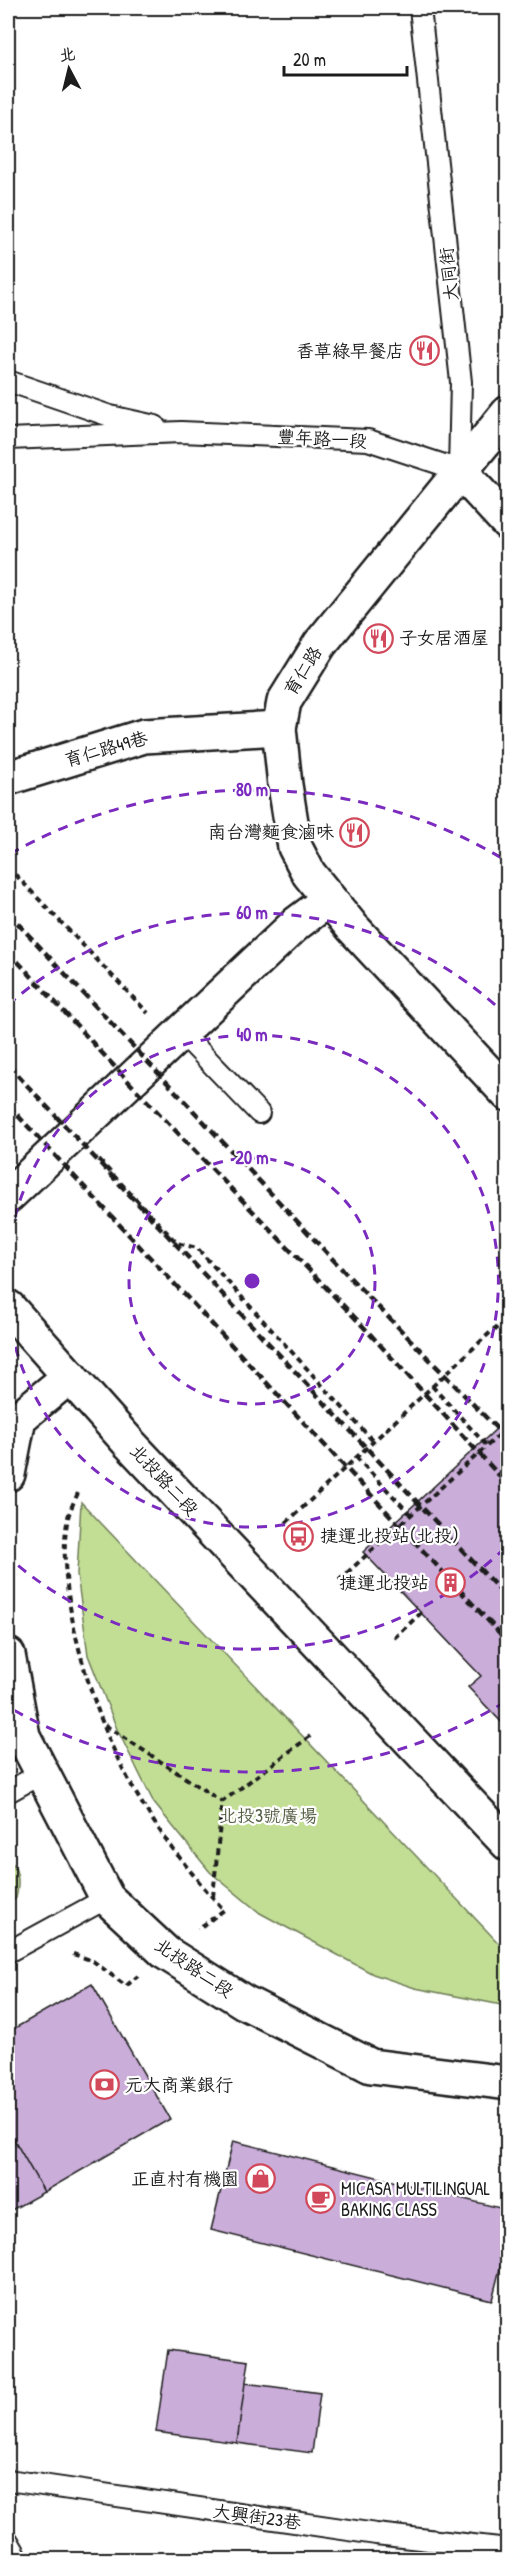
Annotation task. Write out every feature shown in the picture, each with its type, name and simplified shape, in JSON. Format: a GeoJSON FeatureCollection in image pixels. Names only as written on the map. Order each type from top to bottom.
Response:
{"type":"FeatureCollection","features":[{"type":"Feature","properties":{"kind":"street","name":"育仁路"},"geometry":{"type":"LineString","coordinates":[[507,413],[320,644],[284,702],[279,728],[295,847],[309,874],[328,900],[507,1094]]}},
{"type":"Feature","properties":{"kind":"street"},"geometry":{"type":"LineString","coordinates":[[459,470],[507,523]]}},
{"type":"Feature","properties":{"kind":"street","name":"育仁路49巷"},"geometry":{"type":"LineString","coordinates":[[8,778],[144,735],[279,728]]}},
{"type":"Feature","properties":{"kind":"street"},"geometry":{"type":"LineString","coordinates":[[8,1196],[167,1025],[328,900]]}},
{"type":"Feature","properties":{"kind":"street","name":"北投路二段"},"geometry":{"type":"LineString","coordinates":[[8,1307],[507,1844]]}},
{"type":"Feature","properties":{"kind":"street"},"geometry":{"type":"LineString","coordinates":[[8,1474],[12,1429],[19,1418],[70,1376]]}},
{"type":"Feature","properties":{"kind":"street","name":"北投路二段"},"geometry":{"type":"LineString","coordinates":[[8,1655],[23,1736],[107,1898],[166,1953],[244,2002],[371,2066],[507,2083]]}},
{"type":"Feature","properties":{"kind":"lane","name":"大同街"},"geometry":{"type":"LineString","coordinates":[[420,8],[461,382],[459,470]]}},
{"type":"Feature","properties":{"kind":"lane","name":"豐年路一段"},"geometry":{"type":"LineString","coordinates":[[8,381],[110,416],[181,432]]}},
{"type":"Feature","properties":{"kind":"lane","name":"豐年路一段"},"geometry":{"type":"LineString","coordinates":[[8,439],[181,432],[368,440],[459,470]]}},
{"type":"Feature","properties":{"kind":"lane"},"geometry":{"type":"LineString","coordinates":[[167,1025],[259,1113]]}},
{"type":"Feature","properties":{"kind":"lane"},"geometry":{"type":"LineString","coordinates":[[8,1792],[42,1773]]}},
{"type":"Feature","properties":{"kind":"lane"},"geometry":{"type":"LineString","coordinates":[[8,1952],[107,1898]]}},
{"type":"Feature","properties":{"kind":"lane","name":"大興街23巷"},"geometry":{"type":"LineString","coordinates":[[8,2480],[376,2534],[507,2549]]}},
{"type":"Feature","properties":{"kind":"lane"},"geometry":{"type":"LineString","coordinates":[[8,2541],[19,2559]]}},
{"type":"Feature","properties":{"kind":"path"},"geometry":{"type":"LineString","coordinates":[[8,867],[167,1025]]}},
{"type":"Feature","properties":{"kind":"path"},"geometry":{"type":"LineString","coordinates":[[91,1151],[177,1243],[197,1248],[373,1441]]}},
{"type":"Feature","properties":{"kind":"path"},"geometry":{"type":"LineString","coordinates":[[286,1522],[495,1328],[507,1341]]}},
{"type":"Feature","properties":{"kind":"path"},"geometry":{"type":"LineString","coordinates":[[432,1386],[487,1446]]}},
{"type":"Feature","properties":{"kind":"path"},"geometry":{"type":"LineString","coordinates":[[339,1580],[412,1516],[507,1427]]}},
{"type":"Feature","properties":{"kind":"path"},"geometry":{"type":"LineString","coordinates":[[356,1457],[412,1516]]}},
{"type":"Feature","properties":{"kind":"path"},"geometry":{"type":"LineString","coordinates":[[78,1493],[67,1521],[64,1557],[68,1594],[75,1635],[104,1725],[124,1772],[165,1839],[224,1910]]}},
{"type":"Feature","properties":{"kind":"path"},"geometry":{"type":"LineString","coordinates":[[394,1638],[421,1613]]}},
{"type":"Feature","properties":{"kind":"path"},"geometry":{"type":"LineString","coordinates":[[104,1725],[222,1802]]}},
{"type":"Feature","properties":{"kind":"path"},"geometry":{"type":"LineString","coordinates":[[213,1898],[222,1802],[313,1734]]}},
{"type":"Feature","properties":{"kind":"path"},"geometry":{"type":"LineString","coordinates":[[64,1956],[71,1953],[83,1955],[126,1986]]}},
{"type":"Feature","properties":{"kind":"green space","name":"北投3號廣場"},"geometry":{"type":"Polygon","coordinates":[[[81,1502],[507,1952],[507,2006],[415,1988],[373,1974],[260,1913],[210,1872],[154,1803],[117,1729],[88,1655],[77,1574],[81,1502]]]}},
{"type":"Feature","properties":{"kind":"green space"},"geometry":{"type":"Polygon","coordinates":[[[8,1857],[16,1871],[18,1887],[16,1898],[8,1904],[8,1857]]]}},
{"type":"Feature","properties":{"kind":"building","name":"捷運北投站"},"geometry":{"type":"Polygon","coordinates":[[[508,1418],[508,1729],[468,1687],[481,1676],[363,1552],[508,1418]]]}},
{"type":"Feature","properties":{"kind":"building"},"geometry":{"type":"Polygon","coordinates":[[[92,1984],[170,2119],[44,2192],[8,2129],[8,2032],[92,1984]]]}},
{"type":"Feature","properties":{"kind":"building"},"geometry":{"type":"Polygon","coordinates":[[[8,2129],[44,2192],[8,2212],[8,2129]]]}},
{"type":"Feature","properties":{"kind":"building"},"geometry":{"type":"Polygon","coordinates":[[[233,2141],[508,2210],[508,2237],[492,2300],[211,2230],[233,2141]]]}},
{"type":"Feature","properties":{"kind":"building"},"geometry":{"type":"Polygon","coordinates":[[[168,2350],[249,2361],[237,2443],[156,2432],[168,2350]]]}},
{"type":"Feature","properties":{"kind":"building"},"geometry":{"type":"Polygon","coordinates":[[[245,2383],[320,2393],[312,2453],[237,2443],[245,2383]]]}},
{"type":"Feature","properties":{"kind":"railway"},"geometry":{"type":"LineString","coordinates":[[8,913],[356,1284],[508,1440]]}},
{"type":"Feature","properties":{"kind":"railway"},"geometry":{"type":"LineString","coordinates":[[8,951],[127,1080],[359,1322],[508,1485]]}},
{"type":"Feature","properties":{"kind":"railway"},"geometry":{"type":"LineString","coordinates":[[8,1065],[508,1599]]}},
{"type":"Feature","properties":{"kind":"railway"},"geometry":{"type":"LineString","coordinates":[[8,1105],[508,1642]]}},
{"type":"Feature","properties":{"kind":"place","name":"香草綠早餐店"},"geometry":{"type":"Point","coordinates":[425,351]}},
{"type":"Feature","properties":{"kind":"place","name":"子女居酒屋"},"geometry":{"type":"Point","coordinates":[378,638]}},
{"type":"Feature","properties":{"kind":"place","name":"南台灣麵食滷味"},"geometry":{"type":"Point","coordinates":[355,832]}},
{"type":"Feature","properties":{"kind":"place","name":"捷運北投站(北投)"},"geometry":{"type":"Point","coordinates":[299,1536]}},
{"type":"Feature","properties":{"kind":"place","name":"捷運北投站"},"geometry":{"type":"Point","coordinates":[450,1583]}},
{"type":"Feature","properties":{"kind":"place","name":"元大商業銀行"},"geometry":{"type":"Point","coordinates":[104,2085]}},
{"type":"Feature","properties":{"kind":"place","name":"正直村有機園"},"geometry":{"type":"Point","coordinates":[260,2179]}},
{"type":"Feature","properties":{"kind":"place","name":"MICASA MULTILINGUAL BAKING CLASS"},"geometry":{"type":"Point","coordinates":[320,2199]}}]}
